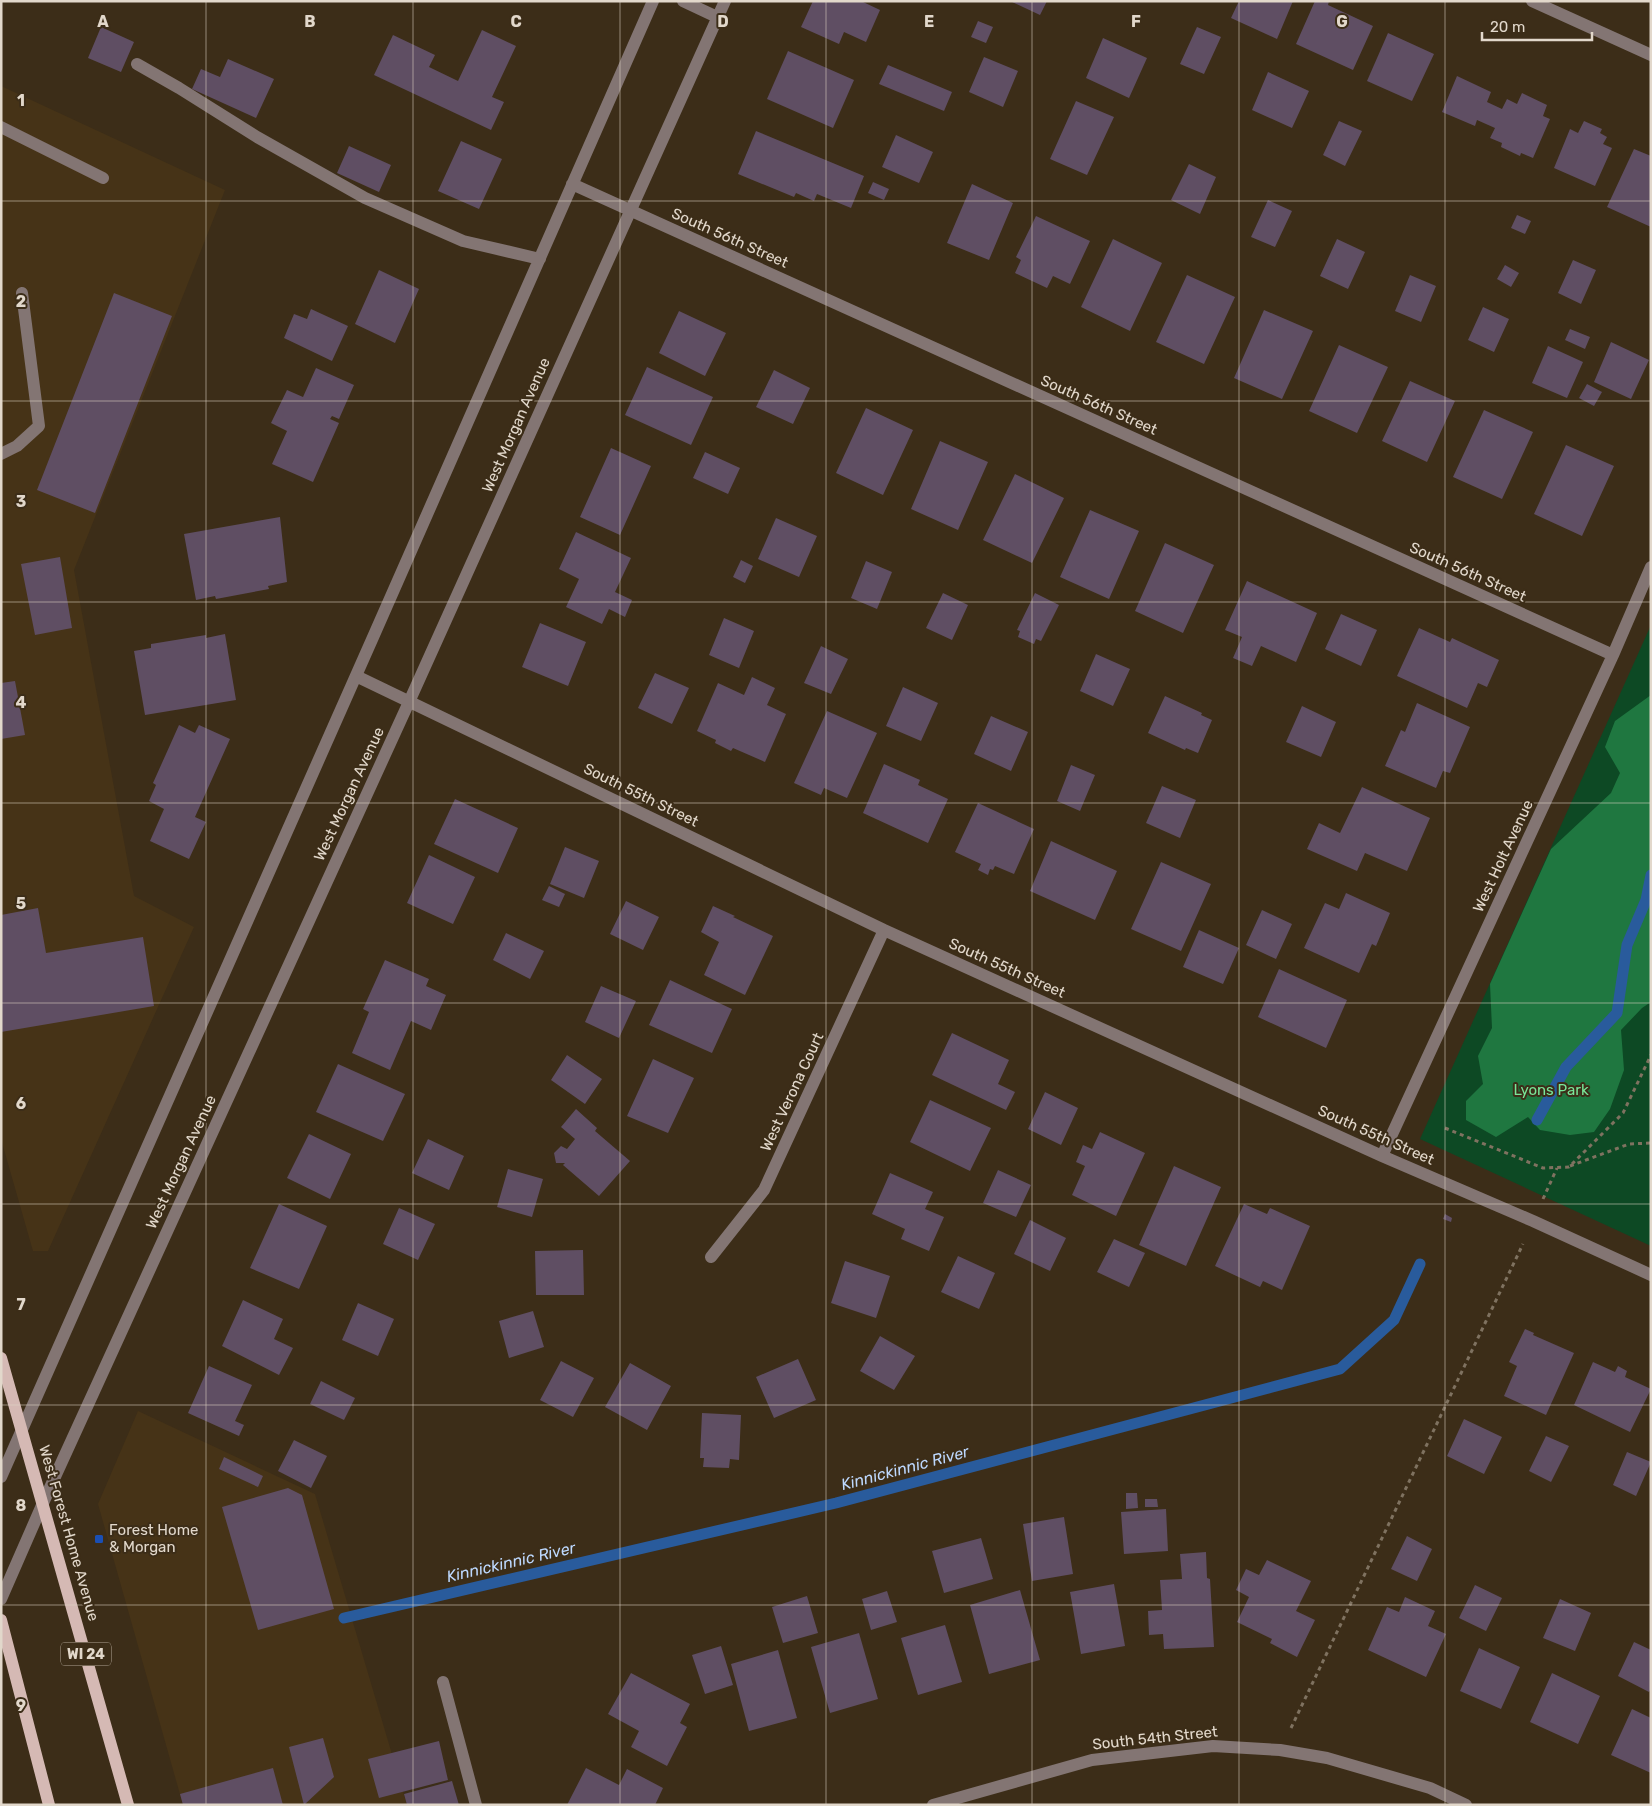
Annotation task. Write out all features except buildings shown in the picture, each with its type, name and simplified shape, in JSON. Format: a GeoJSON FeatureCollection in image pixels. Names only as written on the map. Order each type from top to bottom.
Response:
{"type":"FeatureCollection","features":[{"type":"Feature","properties":{"kind":"main road","name":"West Forest Home Avenue"},"geometry":{"type":"LineString","coordinates":[[1,1358],[128,1805]]}},
{"type":"Feature","properties":{"kind":"main road"},"geometry":{"type":"LineString","coordinates":[[1,1620],[49,1805]]}},
{"type":"Feature","properties":{"kind":"street"},"geometry":{"type":"LineString","coordinates":[[1,1477],[653,1]]}},
{"type":"Feature","properties":{"kind":"street"},"geometry":{"type":"LineString","coordinates":[[683,1],[717,18]]}},
{"type":"Feature","properties":{"kind":"street","name":"West Morgan Avenue"},"geometry":{"type":"LineString","coordinates":[[1,1599],[725,1]]}},
{"type":"Feature","properties":{"kind":"street"},"geometry":{"type":"LineString","coordinates":[[1532,1],[1651,55]]}},
{"type":"Feature","properties":{"kind":"street"},"geometry":{"type":"LineString","coordinates":[[137,64],[257,137],[365,198],[463,241],[540,258]]}},
{"type":"Feature","properties":{"kind":"street"},"geometry":{"type":"LineString","coordinates":[[1,127],[103,178]]}},
{"type":"Feature","properties":{"kind":"street","name":"South 56th Street"},"geometry":{"type":"LineString","coordinates":[[572,184],[1613,655]]}},
{"type":"Feature","properties":{"kind":"street"},"geometry":{"type":"LineString","coordinates":[[1,454],[17,446],[39,426],[22,293]]}},
{"type":"Feature","properties":{"kind":"street","name":"West Holt Avenue"},"geometry":{"type":"LineString","coordinates":[[1382,1156],[1613,655],[1651,567]]}},
{"type":"Feature","properties":{"kind":"street","name":"South 55th Street"},"geometry":{"type":"LineString","coordinates":[[356,676],[884,930],[1382,1156],[1533,1221],[1651,1275]]}},
{"type":"Feature","properties":{"kind":"street","name":"West Verona Court"},"geometry":{"type":"LineString","coordinates":[[711,1256],[764,1190],[884,930]]}},
{"type":"Feature","properties":{"kind":"street"},"geometry":{"type":"LineString","coordinates":[[443,1682],[476,1805]]}},
{"type":"Feature","properties":{"kind":"street","name":"South 54th Street"},"geometry":{"type":"LineString","coordinates":[[933,1805],[1092,1760],[1214,1746],[1280,1750],[1327,1758],[1430,1788],[1466,1805]]}},
{"type":"Feature","properties":{"kind":"path"},"geometry":{"type":"LineString","coordinates":[[1569,1167],[1622,1113],[1651,1055]]}},
{"type":"Feature","properties":{"kind":"path"},"geometry":{"type":"LineString","coordinates":[[1445,1128],[1543,1168],[1569,1167],[1629,1144],[1651,1143]]}},
{"type":"Feature","properties":{"kind":"path"},"geometry":{"type":"LineString","coordinates":[[1280,1750],[1557,1168]]}},
{"type":"Feature","properties":{"kind":"shaded area"},"geometry":{"type":"Polygon","coordinates":[[[1,86],[225,190],[74,570],[134,896],[194,927],[48,1251],[33,1251],[1,1139],[1,86]]]}},
{"type":"Feature","properties":{"kind":"shaded area"},"geometry":{"type":"Polygon","coordinates":[[[138,1411],[315,1494],[407,1805],[183,1805],[98,1504],[138,1411]]]}},
{"type":"Feature","properties":{"kind":"green space","name":"Lyons Park"},"geometry":{"type":"Polygon","coordinates":[[[1651,625],[1651,1246],[1420,1139],[1651,625]]]}},
{"type":"Feature","properties":{"kind":"green space","name":"Lyons Park"},"geometry":{"type":"Polygon","coordinates":[[[1651,695],[1651,1002],[1642,1008],[1621,1030],[1624,1070],[1610,1109],[1594,1132],[1570,1135],[1540,1130],[1528,1117],[1496,1137],[1466,1120],[1466,1101],[1483,1084],[1478,1056],[1492,1028],[1490,984],[1551,849],[1611,793],[1620,773],[1605,747],[1615,721],[1651,695]]]}},
{"type":"Feature","properties":{"kind":"waterway","name":"Kinnickinnic River"},"geometry":{"type":"LineString","coordinates":[[1537,1120],[1566,1067],[1617,1013],[1627,945],[1646,900],[1651,875]]}},
{"type":"Feature","properties":{"kind":"waterway","name":"Kinnickinnic River"},"geometry":{"type":"LineString","coordinates":[[344,1618],[836,1503],[1340,1369],[1394,1320],[1420,1264]]}},
{"type":"Feature","properties":{"kind":"place","name":"Forest Home & Morgan"},"geometry":{"type":"Point","coordinates":[99,1539]}}]}
